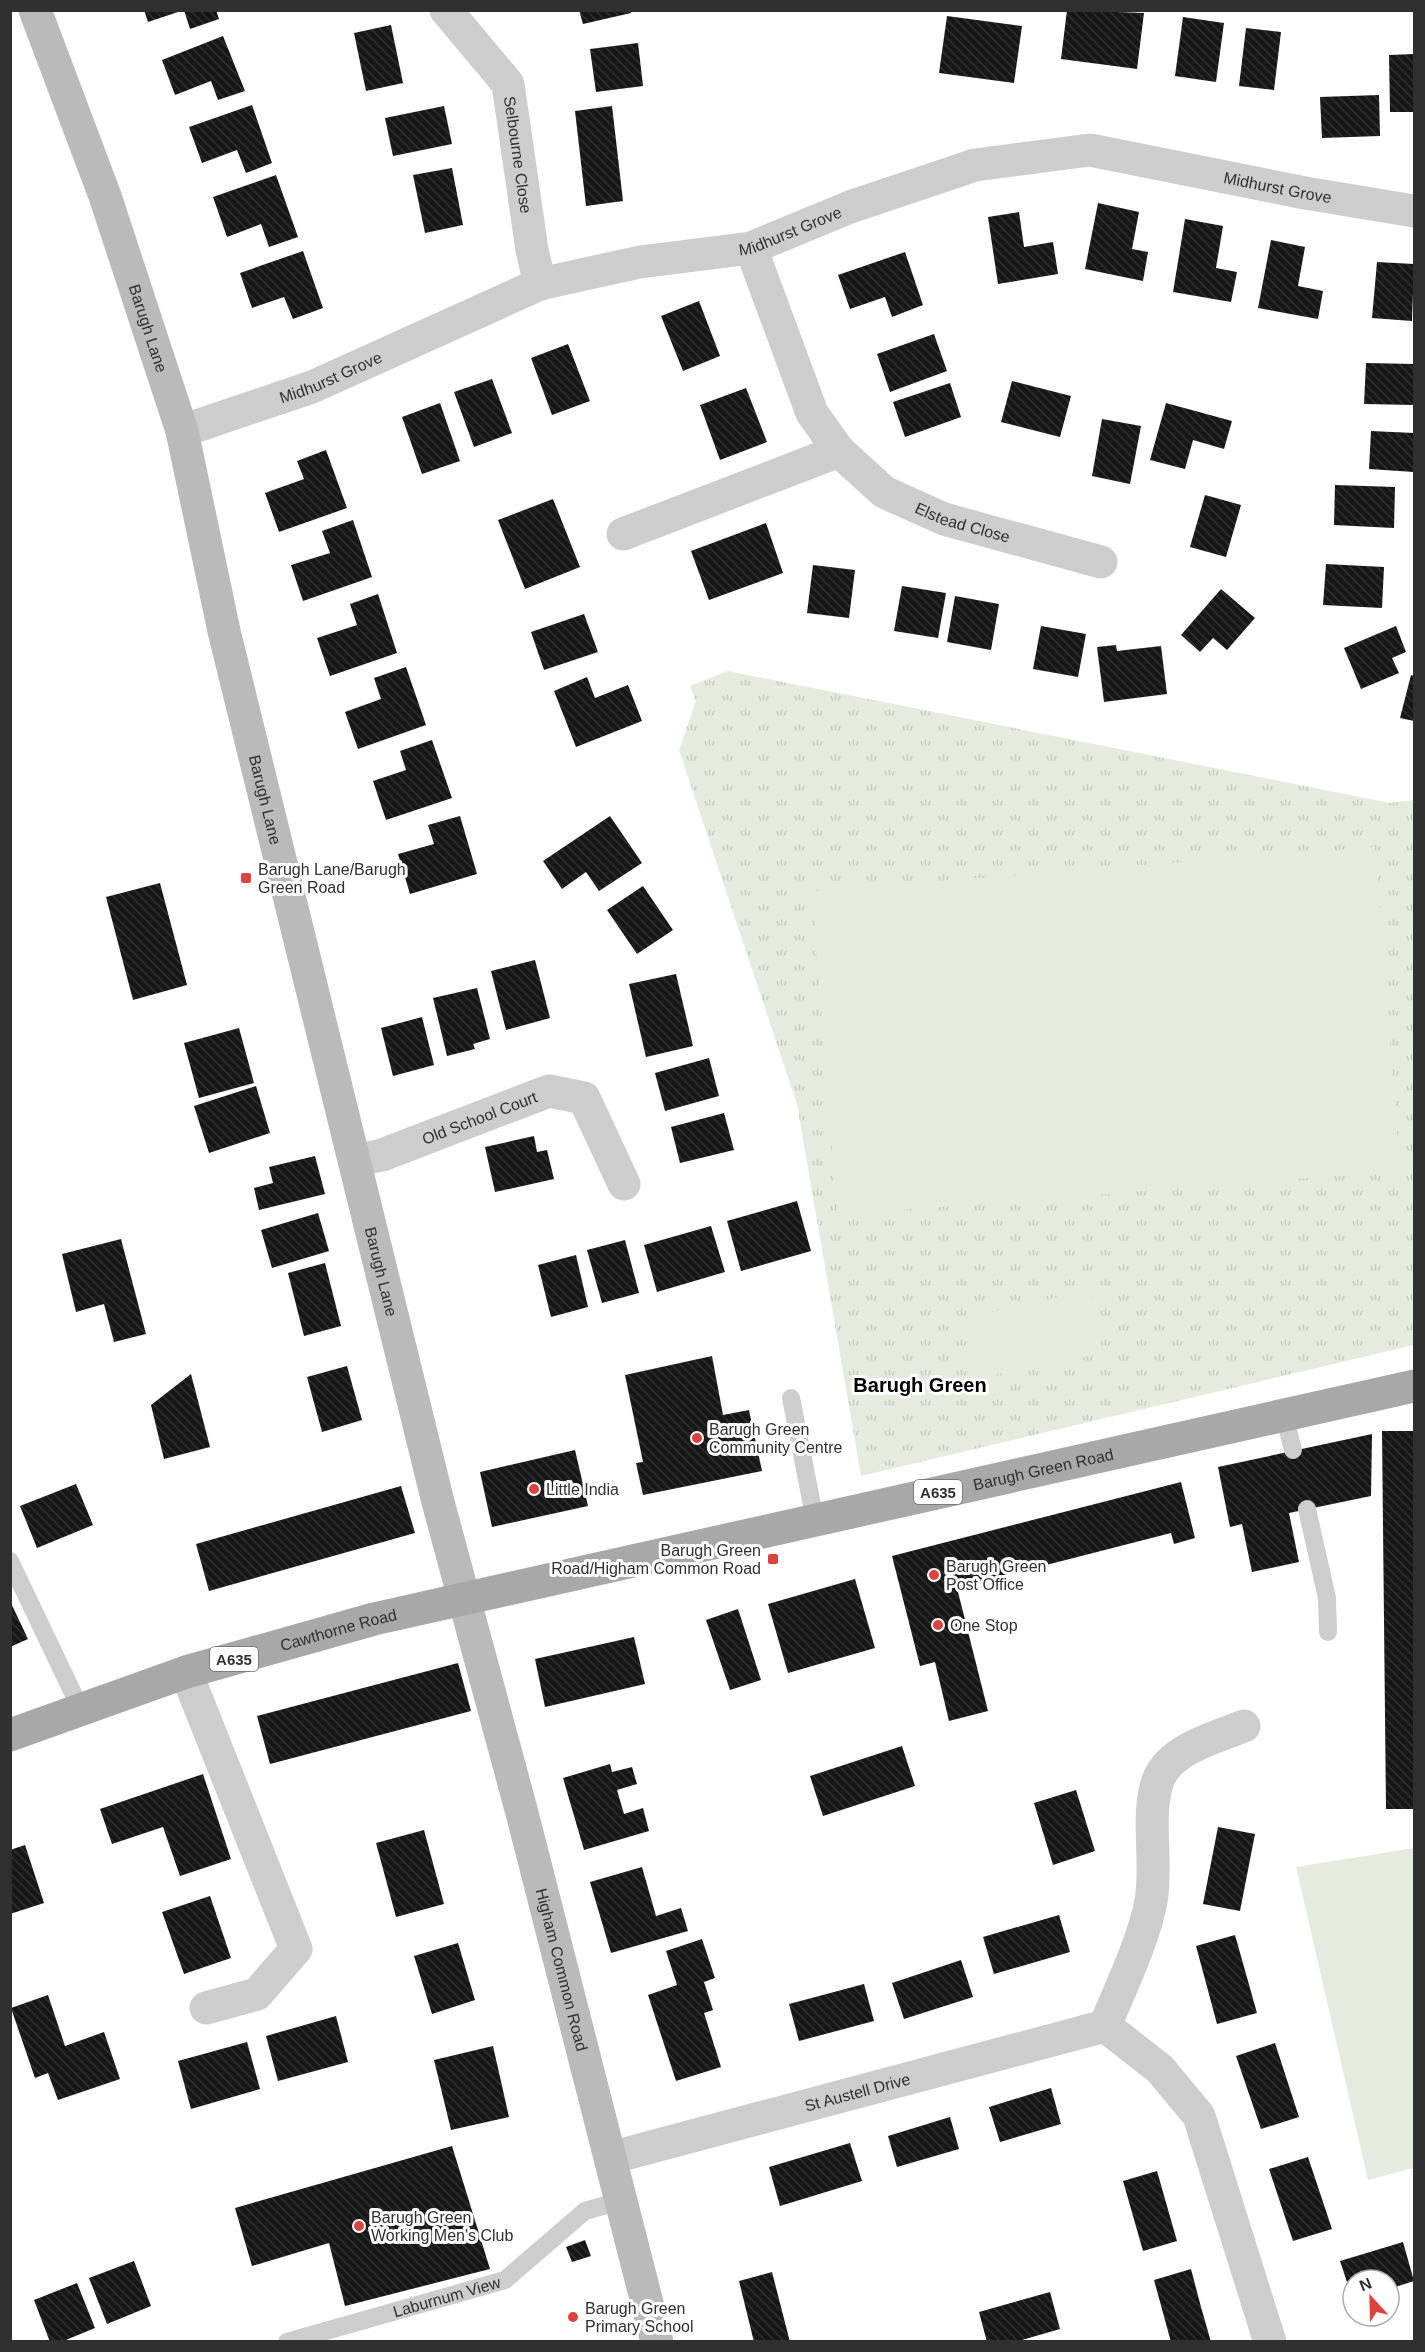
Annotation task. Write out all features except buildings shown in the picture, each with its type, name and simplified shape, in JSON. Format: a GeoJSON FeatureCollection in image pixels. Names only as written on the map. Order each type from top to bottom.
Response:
{"type":"FeatureCollection","features":[{"type":"Feature","properties":{"kind":"main road","name":"Barugh Lane"},"geometry":{"type":"LineString","coordinates":[[35,10],[105,196],[182,431],[224,630],[462,1598]]}},
{"type":"Feature","properties":{"kind":"main road","name":"Barugh Green Road"},"geometry":{"type":"LineString","coordinates":[[462,1598],[1414,1386]]}},
{"type":"Feature","properties":{"kind":"main road","name":"Cawthorne Road"},"geometry":{"type":"LineString","coordinates":[[10,1735],[186,1672],[374,1619],[462,1598]]}},
{"type":"Feature","properties":{"kind":"main road","name":"Higham Common Road"},"geometry":{"type":"LineString","coordinates":[[462,1598],[522,1813],[657,2342]]}},
{"type":"Feature","properties":{"kind":"street","name":"Selbourne Close"},"geometry":{"type":"LineString","coordinates":[[446,10],[508,84],[532,250],[540,284]]}},
{"type":"Feature","properties":{"kind":"street","name":"Midhurst Grove"},"geometry":{"type":"LineString","coordinates":[[182,431],[312,387],[540,284],[640,262],[751,248],[850,207],[975,165],[1090,150],[1305,193],[1414,211]]}},
{"type":"Feature","properties":{"kind":"street","name":"Elstead Close"},"geometry":{"type":"LineString","coordinates":[[751,248],[812,413],[839,451],[884,492],[944,519],[1101,562]]}},
{"type":"Feature","properties":{"kind":"street"},"geometry":{"type":"LineString","coordinates":[[623,534],[839,451]]}},
{"type":"Feature","properties":{"kind":"street","name":"Old School Court"},"geometry":{"type":"LineString","coordinates":[[355,1161],[392,1151],[549,1090],[584,1098],[624,1184]]}},
{"type":"Feature","properties":{"kind":"street"},"geometry":{"type":"LineString","coordinates":[[186,1672],[296,1950],[257,1994],[206,2008]]}},
{"type":"Feature","properties":{"kind":"street"},"geometry":{"type":"LineString","coordinates":[[1244,1726],[1194,1746],[1175,1759],[1160,1776],[1154,1800],[1155,1873],[1151,1903],[1104,2026],[1160,2069],[1199,2116],[1270,2342]]}},
{"type":"Feature","properties":{"kind":"street","name":"St Austell Drive"},"geometry":{"type":"LineString","coordinates":[[610,2158],[1104,2026]]}},
{"type":"Feature","properties":{"kind":"lane"},"geometry":{"type":"LineString","coordinates":[[791,1398],[815,1520]]}},
{"type":"Feature","properties":{"kind":"lane"},"geometry":{"type":"LineString","coordinates":[[1284,1415],[1293,1450]]}},
{"type":"Feature","properties":{"kind":"lane"},"geometry":{"type":"LineString","coordinates":[[1307,1509],[1327,1598],[1328,1632]]}},
{"type":"Feature","properties":{"kind":"lane"},"geometry":{"type":"LineString","coordinates":[[10,1562],[81,1710]]}},
{"type":"Feature","properties":{"kind":"lane","name":"Laburnum View"},"geometry":{"type":"LineString","coordinates":[[287,2342],[505,2280],[585,2211],[620,2201]]}},
{"type":"Feature","properties":{"kind":"green space"},"geometry":{"type":"Polygon","coordinates":[[[728,671],[1390,803],[1414,800],[1414,1345],[861,1476],[797,1104],[679,750],[696,701],[690,686],[728,671]]]}},
{"type":"Feature","properties":{"kind":"green space"},"geometry":{"type":"Polygon","coordinates":[[[1375,847],[1400,1171],[837,1215],[812,891],[1375,847]]]}},
{"type":"Feature","properties":{"kind":"green space"},"geometry":{"type":"Polygon","coordinates":[[[1091,1290],[1103,1353],[978,1378],[968,1317],[1091,1290]]]}},
{"type":"Feature","properties":{"kind":"green space"},"geometry":{"type":"Polygon","coordinates":[[[1414,1848],[1414,2168],[1368,2180],[1296,1867],[1414,1848]]]}},
{"type":"Feature","properties":{"kind":"place","name":"Barugh Lane/Barugh Green Road"},"geometry":{"type":"Point","coordinates":[246,878]}},
{"type":"Feature","properties":{"kind":"place","name":"Barugh Green Community Centre"},"geometry":{"type":"Point","coordinates":[697,1438]}},
{"type":"Feature","properties":{"kind":"place","name":"Little India"},"geometry":{"type":"Point","coordinates":[534,1489]}},
{"type":"Feature","properties":{"kind":"place","name":"Barugh Green Road/Higham Common Road"},"geometry":{"type":"Point","coordinates":[773,1559]}},
{"type":"Feature","properties":{"kind":"place","name":"Barugh Green Post Office"},"geometry":{"type":"Point","coordinates":[934,1575]}},
{"type":"Feature","properties":{"kind":"place","name":"One Stop"},"geometry":{"type":"Point","coordinates":[938,1625]}},
{"type":"Feature","properties":{"kind":"place","name":"Barugh Green Working Men's Club"},"geometry":{"type":"Point","coordinates":[359,2226]}},
{"type":"Feature","properties":{"kind":"place","name":"Barugh Green Primary School"},"geometry":{"type":"Point","coordinates":[573,2317]}},
{"type":"Feature","properties":{"kind":"district","name":"Barugh Green"},"geometry":{"type":"Point","coordinates":[920,1385]}}]}
